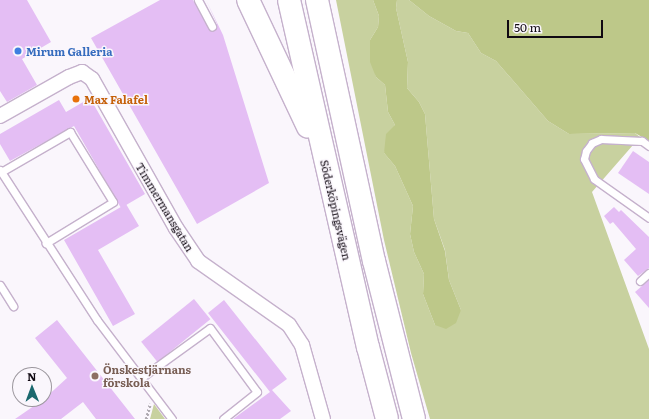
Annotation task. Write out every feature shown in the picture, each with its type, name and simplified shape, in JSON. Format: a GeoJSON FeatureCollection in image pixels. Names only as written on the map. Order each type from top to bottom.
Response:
{"type":"FeatureCollection","features":[{"type":"Feature","properties":{"kind":"highway"},"geometry":{"type":"LineString","coordinates":[[248,0],[326,165]]}},
{"type":"Feature","properties":{"kind":"highway","name":"Söderköpingsvägen"},"geometry":{"type":"LineString","coordinates":[[289,0],[368,347],[387,419]]}},
{"type":"Feature","properties":{"kind":"highway"},"geometry":{"type":"LineString","coordinates":[[317,0],[374,261],[414,419]]}},
{"type":"Feature","properties":{"kind":"street","name":"Timmermansgatan"},"geometry":{"type":"LineString","coordinates":[[0,116],[69,77],[82,72],[92,79],[176,228],[198,262],[288,325],[302,345],[324,419]]}},
{"type":"Feature","properties":{"kind":"lane"},"geometry":{"type":"LineString","coordinates":[[198,0],[212,26]]}},
{"type":"Feature","properties":{"kind":"lane"},"geometry":{"type":"LineString","coordinates":[[46,243],[113,202],[70,132],[1,171],[46,243],[97,320],[172,419]]}},
{"type":"Feature","properties":{"kind":"lane"},"geometry":{"type":"LineString","coordinates":[[649,146],[642,142],[601,139],[592,143],[586,151],[584,159],[594,179],[649,218]]}},
{"type":"Feature","properties":{"kind":"lane"},"geometry":{"type":"LineString","coordinates":[[640,281],[649,273]]}},
{"type":"Feature","properties":{"kind":"lane"},"geometry":{"type":"LineString","coordinates":[[0,285],[13,306]]}},
{"type":"Feature","properties":{"kind":"lane"},"geometry":{"type":"LineString","coordinates":[[141,378],[210,328],[257,392],[223,419]]}},
{"type":"Feature","properties":{"kind":"green space"},"geometry":{"type":"Polygon","coordinates":[[[336,0],[373,0],[379,16],[378,27],[370,40],[376,77],[385,85],[388,112],[395,125],[384,153],[395,166],[413,206],[410,234],[414,252],[424,274],[423,294],[435,325],[461,310],[449,280],[445,250],[434,219],[425,114],[419,102],[407,88],[408,62],[396,8],[397,0],[409,0],[429,16],[456,31],[468,33],[481,53],[496,61],[548,121],[569,134],[635,133],[640,137],[592,192],[649,349],[649,419],[430,419],[411,353],[384,240],[336,0]]]}},
{"type":"Feature","properties":{"kind":"green space"},"geometry":{"type":"Polygon","coordinates":[[[373,0],[397,0],[396,8],[408,62],[407,88],[419,102],[425,114],[434,219],[445,251],[449,280],[461,310],[456,323],[446,329],[435,325],[423,294],[424,274],[414,252],[410,234],[413,206],[395,166],[384,153],[386,134],[395,125],[388,112],[385,85],[376,77],[370,62],[370,40],[378,27],[379,16],[373,0]]]}},
{"type":"Feature","properties":{"kind":"green space"},"geometry":{"type":"Polygon","coordinates":[[[409,0],[649,0],[649,141],[635,133],[569,134],[548,121],[496,61],[481,53],[468,33],[456,31],[429,16],[409,0]]]}},
{"type":"Feature","properties":{"kind":"green space"},"geometry":{"type":"Polygon","coordinates":[[[154,404],[165,419],[150,419],[154,404]]]}},
{"type":"Feature","properties":{"kind":"building","name":"Mirum Galleria"},"geometry":{"type":"Polygon","coordinates":[[[0,0],[27,0],[51,42],[22,59],[37,85],[7,102],[0,91],[0,0]]]}},
{"type":"Feature","properties":{"kind":"building"},"geometry":{"type":"Polygon","coordinates":[[[160,0],[193,0],[208,28],[214,31],[217,24],[206,0],[223,35],[269,183],[197,224],[91,38],[160,0]]]}},
{"type":"Feature","properties":{"kind":"building"},"geometry":{"type":"Polygon","coordinates":[[[90,98],[145,194],[121,208],[74,126],[10,161],[0,144],[0,134],[59,100],[66,112],[90,98]]]}},
{"type":"Feature","properties":{"kind":"building"},"geometry":{"type":"Polygon","coordinates":[[[633,151],[649,162],[649,194],[618,173],[633,151]]]}},
{"type":"Feature","properties":{"kind":"building"},"geometry":{"type":"Polygon","coordinates":[[[126,204],[139,226],[98,250],[135,314],[113,326],[64,240],[126,204]]]}},
{"type":"Feature","properties":{"kind":"building"},"geometry":{"type":"Polygon","coordinates":[[[614,207],[619,212],[621,210],[649,237],[649,268],[638,276],[624,260],[636,249],[613,222],[610,224],[604,216],[614,207]]]}},
{"type":"Feature","properties":{"kind":"building"},"geometry":{"type":"Polygon","coordinates":[[[649,280],[649,308],[635,292],[649,280]]]}},
{"type":"Feature","properties":{"kind":"building"},"geometry":{"type":"Polygon","coordinates":[[[194,299],[210,319],[158,362],[141,342],[194,299]]]}},
{"type":"Feature","properties":{"kind":"building"},"geometry":{"type":"Polygon","coordinates":[[[224,300],[287,379],[272,390],[291,411],[280,419],[233,419],[270,392],[208,313],[224,300]]]}},
{"type":"Feature","properties":{"kind":"building"},"geometry":{"type":"Polygon","coordinates":[[[57,320],[135,419],[96,419],[83,402],[61,419],[15,419],[32,407],[52,407],[52,392],[67,378],[35,338],[57,320]]]}},
{"type":"Feature","properties":{"kind":"place","name":"Mirum Galleria"},"geometry":{"type":"Point","coordinates":[18,51]}},
{"type":"Feature","properties":{"kind":"place","name":"Max Falafel"},"geometry":{"type":"Point","coordinates":[76,99]}},
{"type":"Feature","properties":{"kind":"place","name":"Önskestjärnans förskola"},"geometry":{"type":"Point","coordinates":[95,376]}}]}
